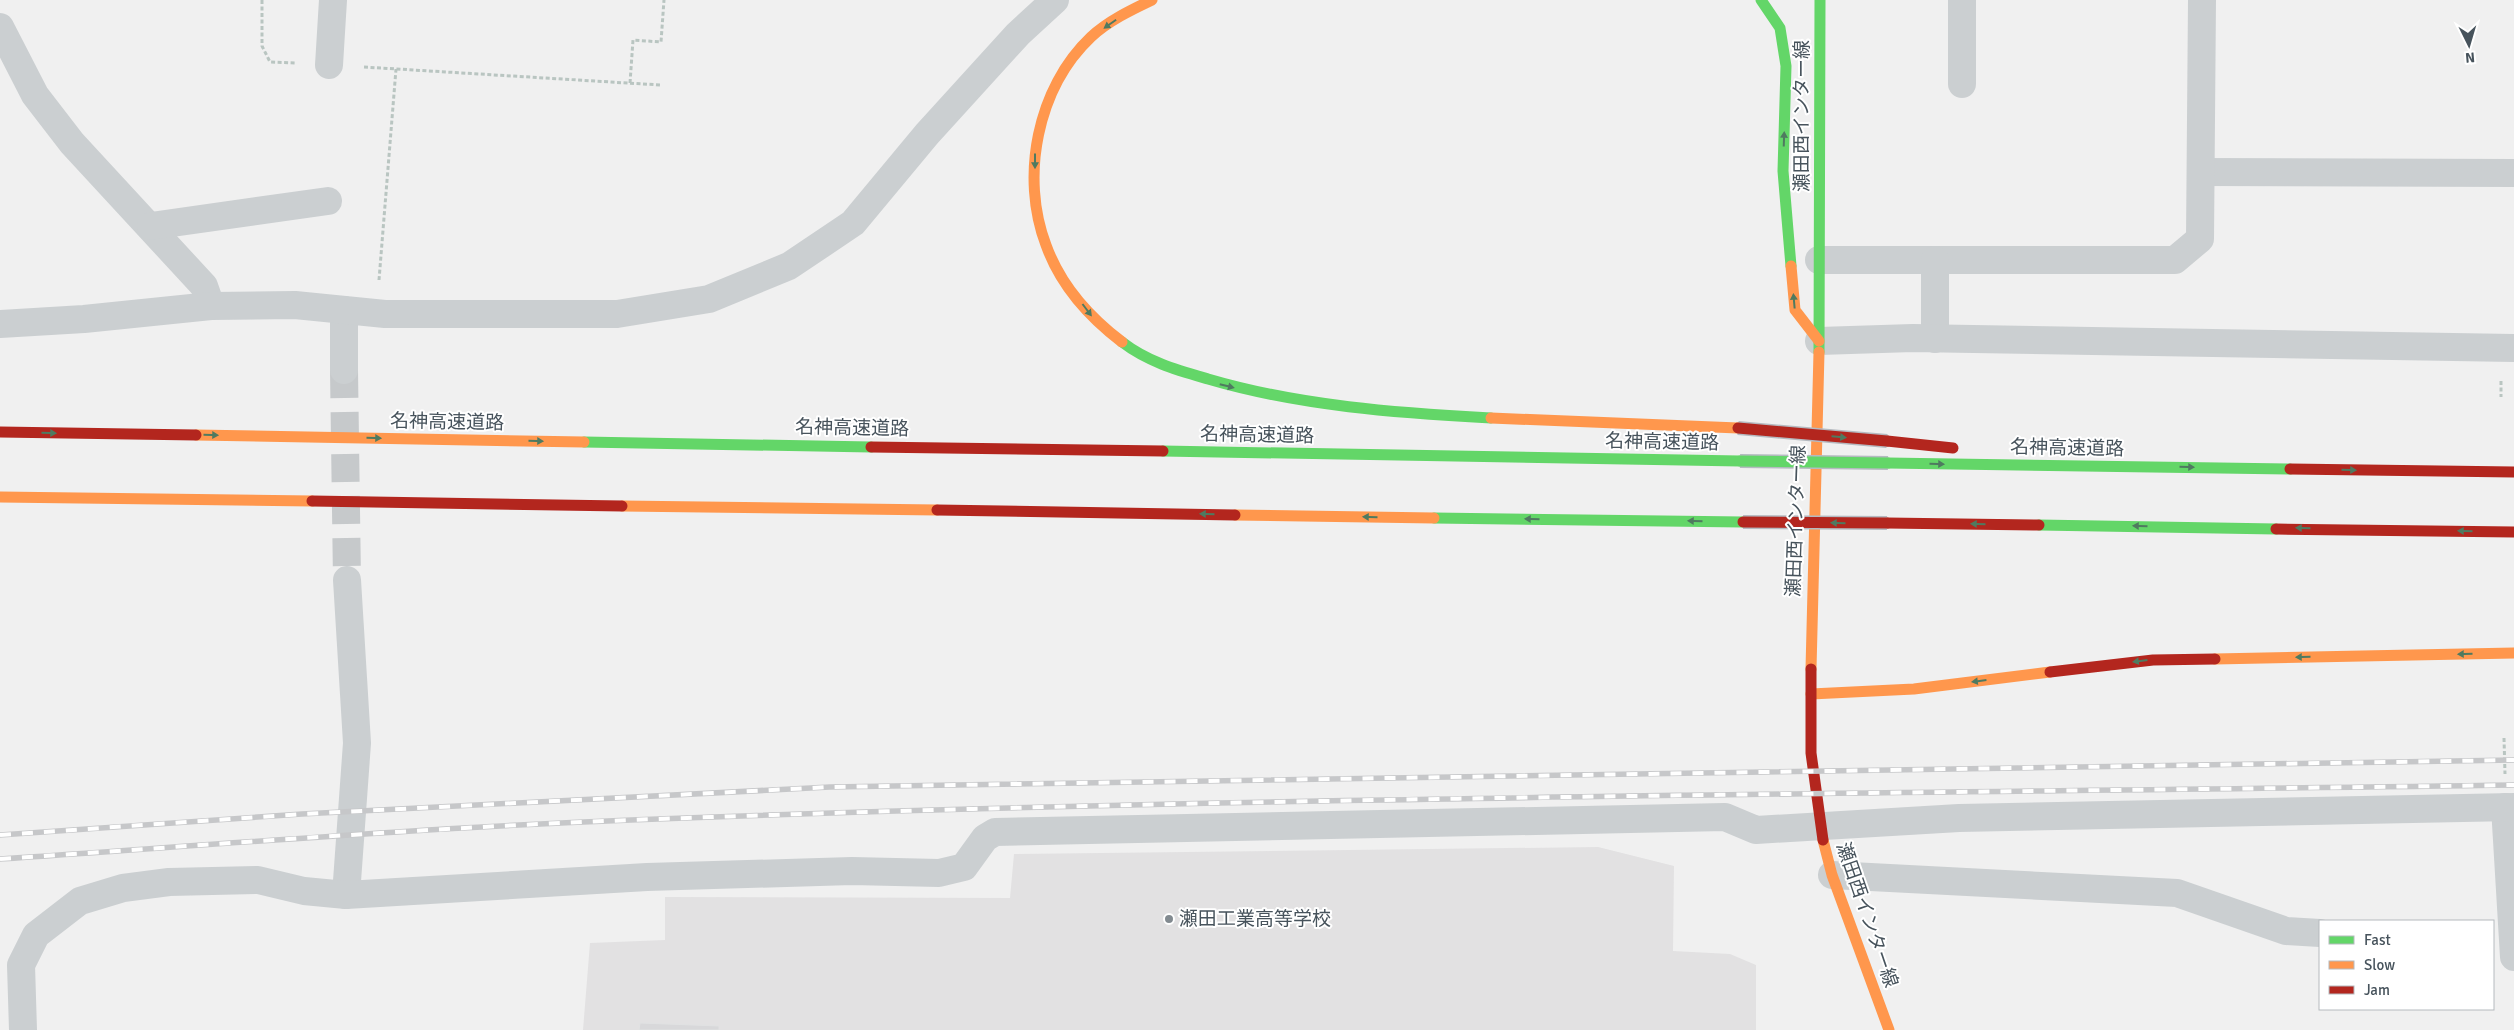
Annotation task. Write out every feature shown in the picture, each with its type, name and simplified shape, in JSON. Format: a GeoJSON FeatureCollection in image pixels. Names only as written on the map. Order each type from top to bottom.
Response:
{"type":"FeatureCollection","features":[{"type":"Feature","properties":{"kind":"main road"},"geometry":{"type":"LineString","coordinates":[[1152,0],[1131,10],[1087,40],[1059,81],[1044,113],[1035,148],[1035,187],[1039,224],[1054,267],[1097,324],[1149,361],[1225,386],[1337,406],[1443,415],[1738,428],[1967,449]]}},
{"type":"Feature","properties":{"kind":"main road"},"geometry":{"type":"LineString","coordinates":[[1762,0],[1780,28],[1786,66],[1783,171],[1795,310],[1819,341]]}},
{"type":"Feature","properties":{"kind":"main road","name":"瀬田西インター線"},"geometry":{"type":"LineString","coordinates":[[1820,0],[1819,341],[1811,605],[1811,753],[1820,826],[1832,875],[1889,1030]]}},
{"type":"Feature","properties":{"kind":"main road","name":"名神高速道路"},"geometry":{"type":"LineString","coordinates":[[0,432],[2514,472]]}},
{"type":"Feature","properties":{"kind":"main road"},"geometry":{"type":"LineString","coordinates":[[2006,453],[2155,467]]}},
{"type":"Feature","properties":{"kind":"main road"},"geometry":{"type":"LineString","coordinates":[[0,497],[2514,532]]}},
{"type":"Feature","properties":{"kind":"main road"},"geometry":{"type":"LineString","coordinates":[[1811,694],[1914,689],[2153,660],[2514,653]]}},
{"type":"Feature","properties":{"kind":"street"},"geometry":{"type":"LineString","coordinates":[[328,65],[333,0]]}},
{"type":"Feature","properties":{"kind":"street"},"geometry":{"type":"LineString","coordinates":[[0,324],[84,319],[211,306],[295,305],[377,313],[617,314],[709,299],[789,266],[853,223],[933,127],[1018,34],[1055,0]]}},
{"type":"Feature","properties":{"kind":"street"},"geometry":{"type":"LineString","coordinates":[[1962,0],[1962,84]]}},
{"type":"Feature","properties":{"kind":"street"},"geometry":{"type":"LineString","coordinates":[[1819,260],[2175,260],[2200,239],[2202,0]]}},
{"type":"Feature","properties":{"kind":"street"},"geometry":{"type":"LineString","coordinates":[[0,27],[36,95],[72,143],[151,226],[204,286],[211,306]]}},
{"type":"Feature","properties":{"kind":"street"},"geometry":{"type":"LineString","coordinates":[[2201,172],[2514,173]]}},
{"type":"Feature","properties":{"kind":"street"},"geometry":{"type":"LineString","coordinates":[[151,226],[328,201]]}},
{"type":"Feature","properties":{"kind":"street"},"geometry":{"type":"LineString","coordinates":[[1935,260],[1935,339]]}},
{"type":"Feature","properties":{"kind":"street"},"geometry":{"type":"LineString","coordinates":[[344,310],[344,370]]}},
{"type":"Feature","properties":{"kind":"street"},"geometry":{"type":"LineString","coordinates":[[1819,341],[1935,339],[2514,348]]}},
{"type":"Feature","properties":{"kind":"street"},"geometry":{"type":"LineString","coordinates":[[346,895],[358,743],[347,580]]}},
{"type":"Feature","properties":{"kind":"street"},"geometry":{"type":"LineString","coordinates":[[23,1030],[21,965],[36,934],[80,901],[123,888],[179,882],[258,880],[304,891],[346,895],[647,877],[852,871],[939,873],[964,867],[985,838],[995,832],[1725,817],[1756,830],[1959,818],[2510,807],[2514,957]]}},
{"type":"Feature","properties":{"kind":"street"},"geometry":{"type":"LineString","coordinates":[[1832,875],[2177,892],[2286,931],[2319,933]]}},
{"type":"Feature","properties":{"kind":"street"},"geometry":{"type":"LineString","coordinates":[[2494,946],[2513,948]]}},
{"type":"Feature","properties":{"kind":"path"},"geometry":{"type":"LineString","coordinates":[[262,0],[262,46],[270,62],[660,85]]}},
{"type":"Feature","properties":{"kind":"path"},"geometry":{"type":"LineString","coordinates":[[630,83],[634,40],[661,42],[664,0]]}},
{"type":"Feature","properties":{"kind":"path"},"geometry":{"type":"LineString","coordinates":[[377,313],[396,69]]}},
{"type":"Feature","properties":{"kind":"shaded area","name":"瀬田工業高等学校"},"geometry":{"type":"Polygon","coordinates":[[[1598,847],[1674,866],[1673,951],[1730,954],[1756,965],[1756,1030],[583,1030],[590,943],[665,940],[665,897],[1010,898],[1014,854],[1598,847]]]}},
{"type":"Feature","properties":{"kind":"building"},"geometry":{"type":"Polygon","coordinates":[[[640,1023],[719,1026],[719,1030],[639,1030],[640,1023]]]}},
{"type":"Feature","properties":{"kind":"tunnel"},"geometry":{"type":"LineString","coordinates":[[344,370],[347,580]]}},
{"type":"Feature","properties":{"kind":"railway"},"geometry":{"type":"LineString","coordinates":[[0,835],[302,814],[830,787],[2514,760]]}},
{"type":"Feature","properties":{"kind":"railway"},"geometry":{"type":"LineString","coordinates":[[0,859],[473,828],[631,820],[866,812],[1572,797],[2514,785]]}},
{"type":"Feature","properties":{"kind":"traffic: fast"},"geometry":{"type":"LineString","coordinates":[[1761,0],[1780,28],[1786,66],[1783,171],[1791,266]]}},
{"type":"Feature","properties":{"kind":"traffic: fast"},"geometry":{"type":"LineString","coordinates":[[1819,352],[1820,0]]}},
{"type":"Feature","properties":{"kind":"traffic: fast"},"geometry":{"type":"LineString","coordinates":[[1122,342],[1142,355],[1174,369],[1278,396],[1384,411],[1491,418]]}},
{"type":"Feature","properties":{"kind":"traffic: fast"},"geometry":{"type":"LineString","coordinates":[[584,442],[871,447]]}},
{"type":"Feature","properties":{"kind":"traffic: fast"},"geometry":{"type":"LineString","coordinates":[[1163,451],[1740,461]]}},
{"type":"Feature","properties":{"kind":"traffic: fast"},"geometry":{"type":"LineString","coordinates":[[1740,461],[1888,463]]}},
{"type":"Feature","properties":{"kind":"traffic: fast"},"geometry":{"type":"LineString","coordinates":[[1888,463],[2290,469]]}},
{"type":"Feature","properties":{"kind":"traffic: fast"},"geometry":{"type":"LineString","coordinates":[[1434,518],[1743,522]]}},
{"type":"Feature","properties":{"kind":"traffic: fast"},"geometry":{"type":"LineString","coordinates":[[2039,525],[2276,529]]}},
{"type":"Feature","properties":{"kind":"traffic: slow"},"geometry":{"type":"LineString","coordinates":[[1122,342],[1087,311],[1067,286],[1052,259],[1038,219],[1034,191],[1035,163],[1038,135],[1046,107],[1058,81],[1072,58],[1091,37],[1105,26],[1152,0]]}},
{"type":"Feature","properties":{"kind":"traffic: slow"},"geometry":{"type":"LineString","coordinates":[[1791,266],[1795,310],[1819,341]]}},
{"type":"Feature","properties":{"kind":"traffic: slow"},"geometry":{"type":"LineString","coordinates":[[1811,669],[1819,352]]}},
{"type":"Feature","properties":{"kind":"traffic: slow"},"geometry":{"type":"LineString","coordinates":[[1491,418],[1738,428]]}},
{"type":"Feature","properties":{"kind":"traffic: slow"},"geometry":{"type":"LineString","coordinates":[[196,435],[584,442]]}},
{"type":"Feature","properties":{"kind":"traffic: slow"},"geometry":{"type":"LineString","coordinates":[[0,497],[312,501]]}},
{"type":"Feature","properties":{"kind":"traffic: slow"},"geometry":{"type":"LineString","coordinates":[[622,506],[937,510]]}},
{"type":"Feature","properties":{"kind":"traffic: slow"},"geometry":{"type":"LineString","coordinates":[[1235,515],[1434,518]]}},
{"type":"Feature","properties":{"kind":"traffic: slow"},"geometry":{"type":"LineString","coordinates":[[2215,659],[2514,653]]}},
{"type":"Feature","properties":{"kind":"traffic: slow"},"geometry":{"type":"LineString","coordinates":[[1811,694],[1914,689],[2050,672]]}},
{"type":"Feature","properties":{"kind":"traffic: slow"},"geometry":{"type":"LineString","coordinates":[[1823,840],[1832,875],[1889,1030]]}},
{"type":"Feature","properties":{"kind":"traffic: jam"},"geometry":{"type":"LineString","coordinates":[[1738,428],[1887,441]]}},
{"type":"Feature","properties":{"kind":"traffic: jam"},"geometry":{"type":"LineString","coordinates":[[0,432],[196,435]]}},
{"type":"Feature","properties":{"kind":"traffic: jam"},"geometry":{"type":"LineString","coordinates":[[1887,441],[1953,448]]}},
{"type":"Feature","properties":{"kind":"traffic: jam"},"geometry":{"type":"LineString","coordinates":[[871,447],[1163,451]]}},
{"type":"Feature","properties":{"kind":"traffic: jam"},"geometry":{"type":"LineString","coordinates":[[2290,469],[2514,472]]}},
{"type":"Feature","properties":{"kind":"traffic: jam"},"geometry":{"type":"LineString","coordinates":[[312,501],[622,506]]}},
{"type":"Feature","properties":{"kind":"traffic: jam"},"geometry":{"type":"LineString","coordinates":[[937,510],[1235,515]]}},
{"type":"Feature","properties":{"kind":"traffic: jam"},"geometry":{"type":"LineString","coordinates":[[1743,522],[1887,523]]}},
{"type":"Feature","properties":{"kind":"traffic: jam"},"geometry":{"type":"LineString","coordinates":[[1887,523],[2039,525]]}},
{"type":"Feature","properties":{"kind":"traffic: jam"},"geometry":{"type":"LineString","coordinates":[[2276,529],[2514,532]]}},
{"type":"Feature","properties":{"kind":"traffic: jam"},"geometry":{"type":"LineString","coordinates":[[2050,672],[2153,660],[2215,659]]}},
{"type":"Feature","properties":{"kind":"traffic: jam"},"geometry":{"type":"LineString","coordinates":[[1811,669],[1811,753],[1823,840]]}},
{"type":"Feature","properties":{"kind":"place","name":"瀬田工業高等学校"},"geometry":{"type":"Point","coordinates":[1169,919]}}]}
